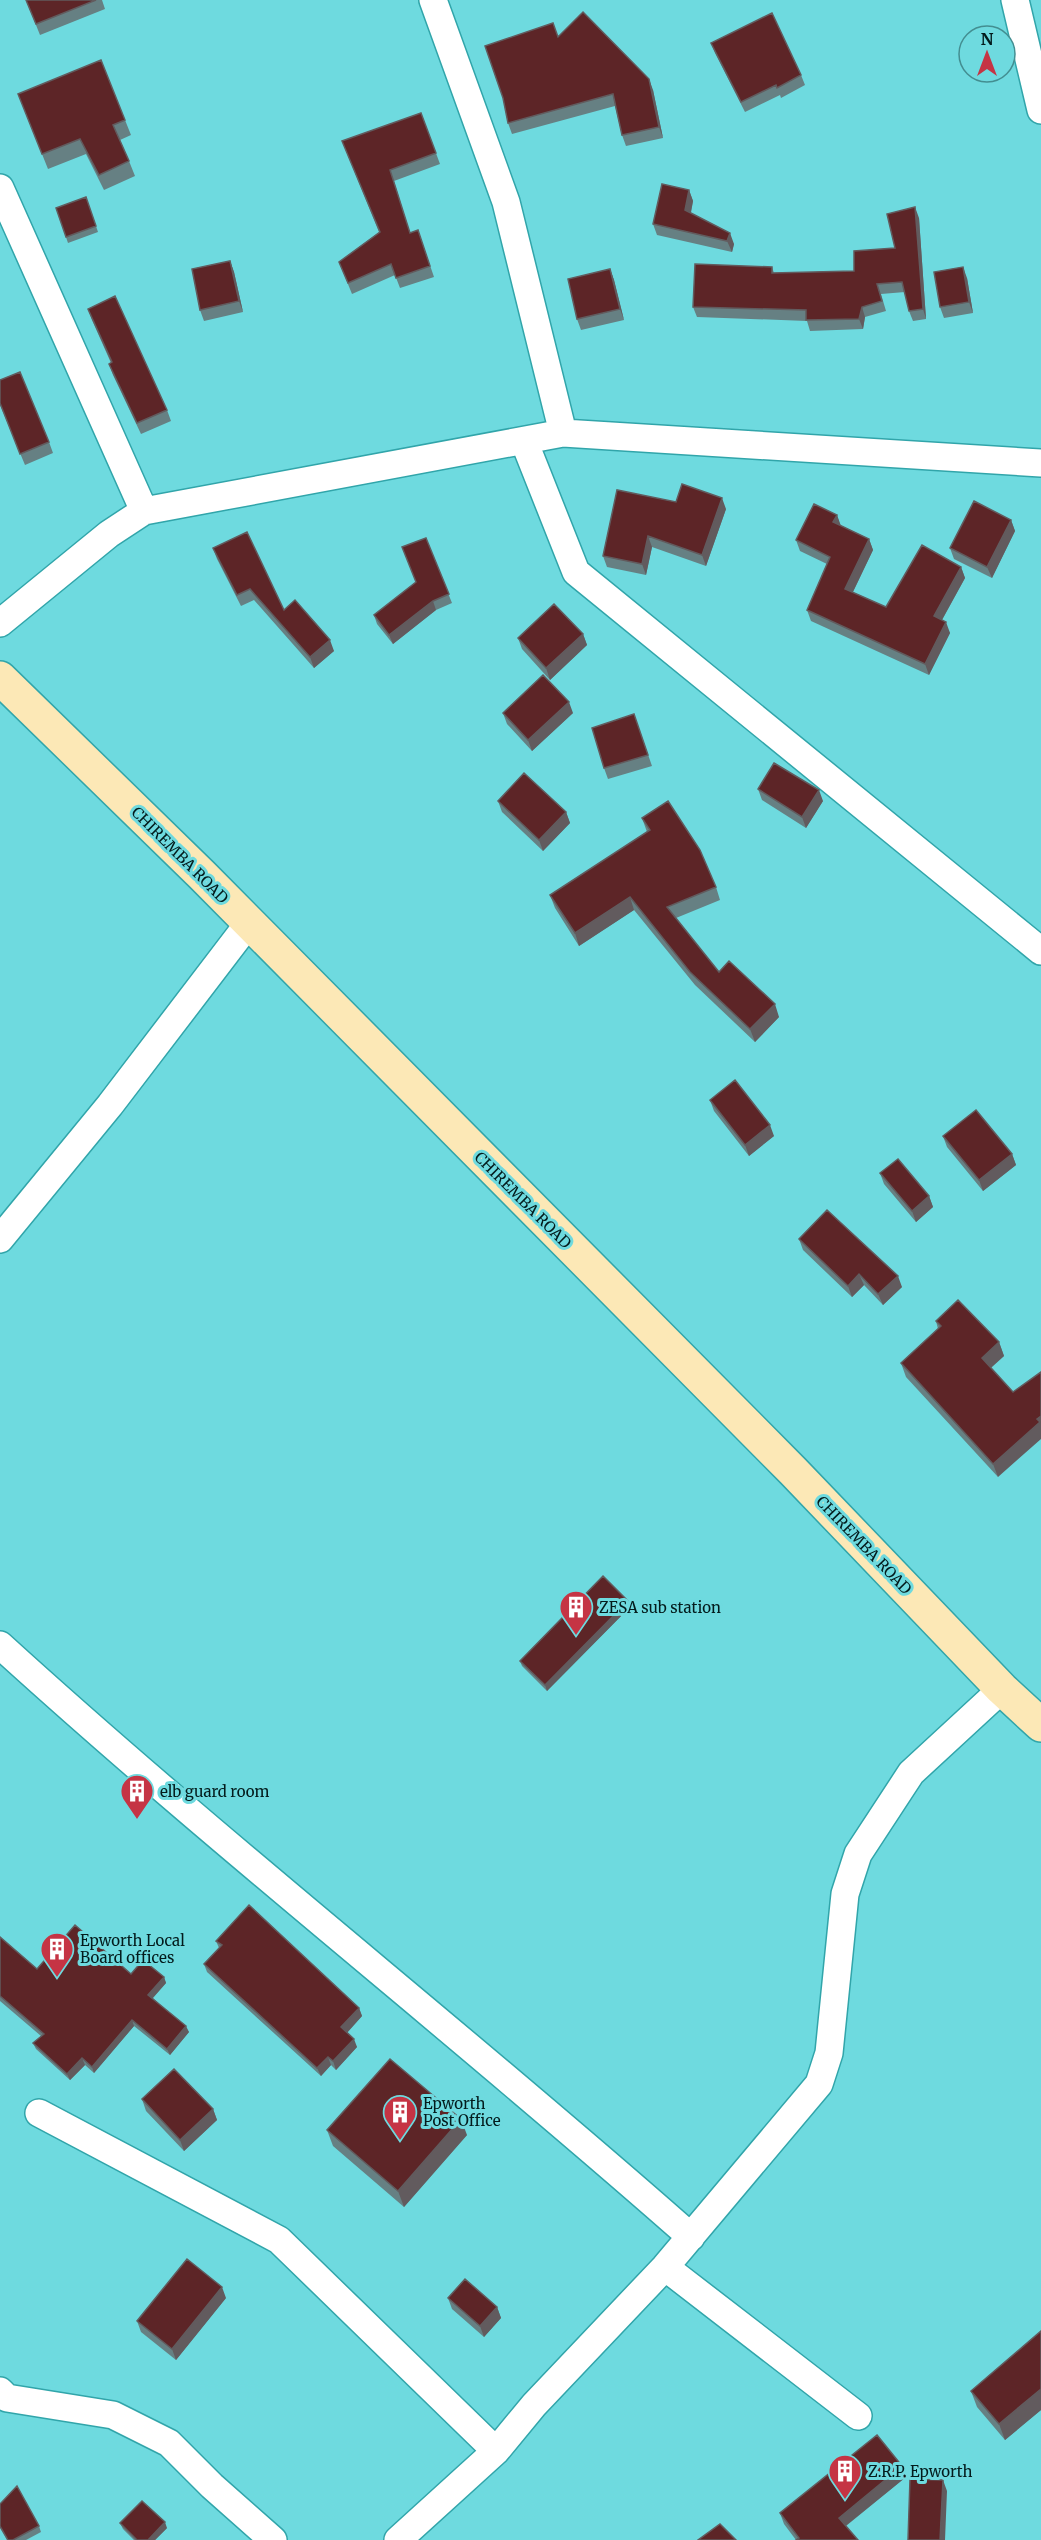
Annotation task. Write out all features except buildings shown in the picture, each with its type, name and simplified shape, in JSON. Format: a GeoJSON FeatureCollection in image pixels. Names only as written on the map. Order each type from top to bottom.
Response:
{"type":"FeatureCollection","features":[{"type":"Feature","properties":{"kind":"main road","name":"CHIREMBA ROAD"},"geometry":{"type":"LineString","coordinates":[[0,678],[249,923],[793,1471],[1002,1689],[1041,1725]]}},
{"type":"Feature","properties":{"kind":"street"},"geometry":{"type":"LineString","coordinates":[[433,0],[506,202],[563,433]]}},
{"type":"Feature","properties":{"kind":"street"},"geometry":{"type":"LineString","coordinates":[[1015,0],[1041,110]]}},
{"type":"Feature","properties":{"kind":"street"},"geometry":{"type":"LineString","coordinates":[[0,188],[144,510]]}},
{"type":"Feature","properties":{"kind":"street"},"geometry":{"type":"LineString","coordinates":[[0,623],[109,534],[144,510],[563,433],[1041,463]]}},
{"type":"Feature","properties":{"kind":"street"},"geometry":{"type":"LineString","coordinates":[[524,441],[576,572],[1041,951]]}},
{"type":"Feature","properties":{"kind":"street"},"geometry":{"type":"LineString","coordinates":[[0,1239],[125,1087],[249,923]]}},
{"type":"Feature","properties":{"kind":"street"},"geometry":{"type":"LineString","coordinates":[[0,1645],[89,1725],[589,2147],[691,2237]]}},
{"type":"Feature","properties":{"kind":"street"},"geometry":{"type":"LineString","coordinates":[[398,2540],[496,2451],[534,2405],[665,2267],[819,2084],[829,2053],[845,1894],[858,1854],[911,1773],[1002,1689]]}},
{"type":"Feature","properties":{"kind":"street"},"geometry":{"type":"LineString","coordinates":[[39,2113],[279,2240],[496,2451]]}},
{"type":"Feature","properties":{"kind":"street"},"geometry":{"type":"LineString","coordinates":[[665,2267],[858,2416]]}},
{"type":"Feature","properties":{"kind":"street"},"geometry":{"type":"LineString","coordinates":[[2,2397],[113,2415],[169,2443],[212,2486],[273,2540]]}},
{"type":"Feature","properties":{"kind":"place","name":"ZESA sub station"},"geometry":{"type":"Point","coordinates":[576,1636]}},
{"type":"Feature","properties":{"kind":"place","name":"elb guard room"},"geometry":{"type":"Point","coordinates":[137,1820]}},
{"type":"Feature","properties":{"kind":"place","name":"Epworth Local Board offices"},"geometry":{"type":"Point","coordinates":[57,1978]}},
{"type":"Feature","properties":{"kind":"place","name":"Epworth Post Office"},"geometry":{"type":"Point","coordinates":[400,2141]}},
{"type":"Feature","properties":{"kind":"place","name":"Z.R.P. Epworth"},"geometry":{"type":"Point","coordinates":[845,2500]}}]}
